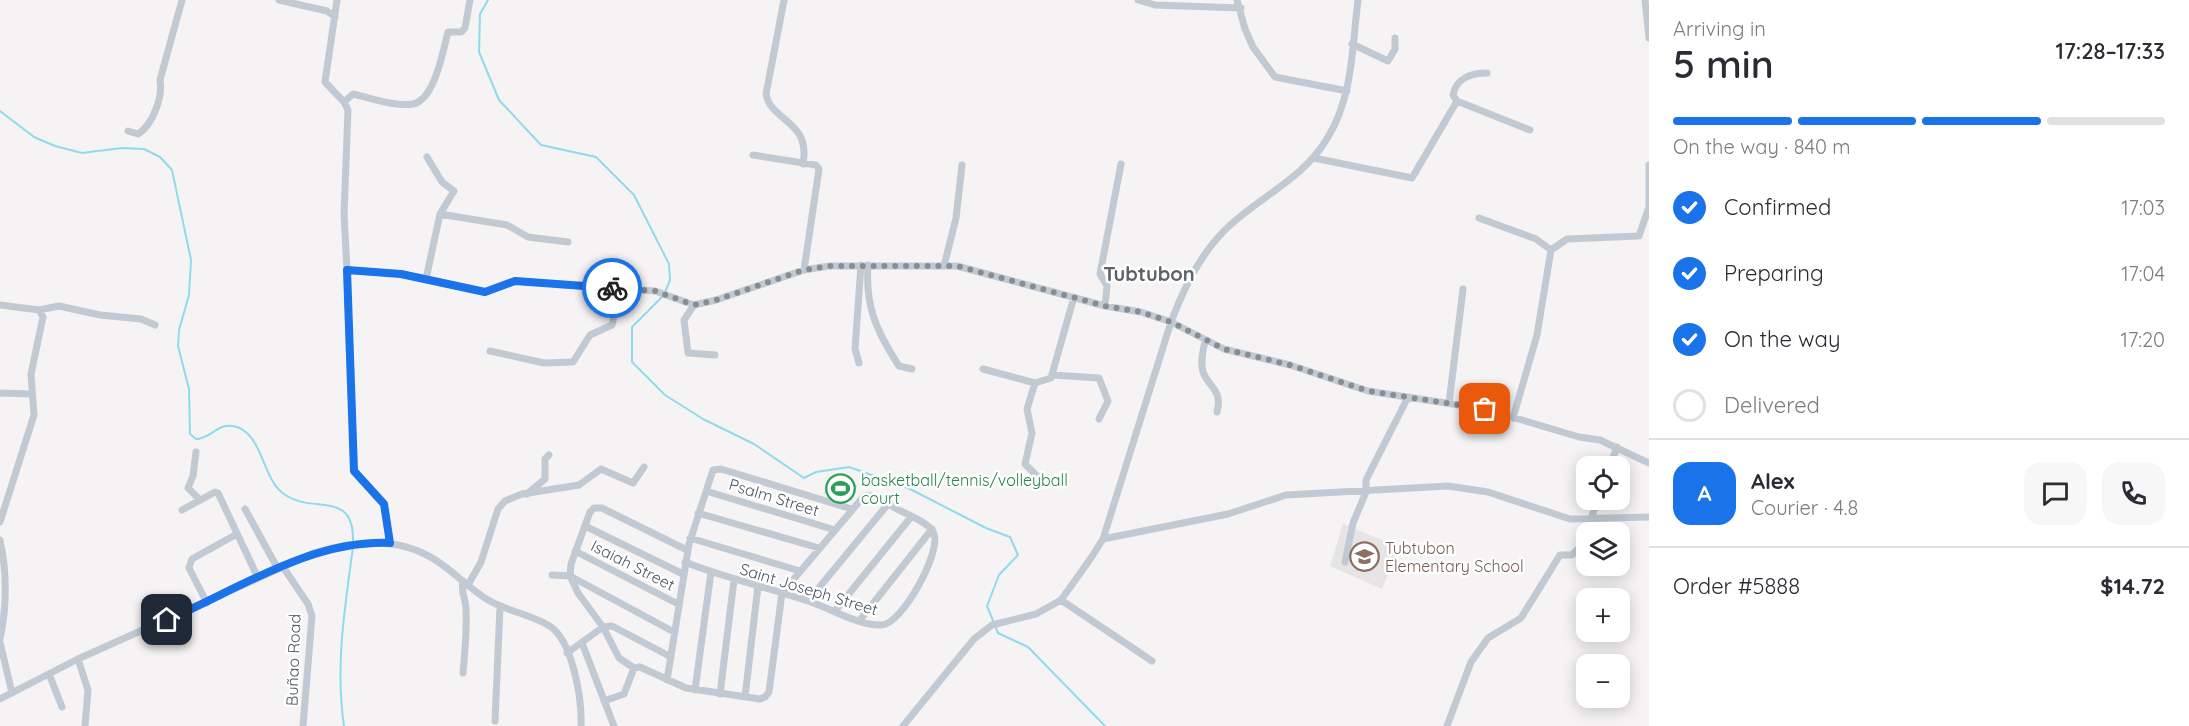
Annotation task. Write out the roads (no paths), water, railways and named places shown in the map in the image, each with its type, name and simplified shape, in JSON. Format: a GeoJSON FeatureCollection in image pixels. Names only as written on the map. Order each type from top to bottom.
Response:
{"type":"FeatureCollection","features":[{"type":"Feature","properties":{"kind":"street"},"geometry":{"type":"LineString","coordinates":[[128,131],[138,134],[144,129],[162,93],[160,80],[182,0]]}},
{"type":"Feature","properties":{"kind":"street"},"geometry":{"type":"LineString","coordinates":[[279,0],[327,11],[335,17]]}},
{"type":"Feature","properties":{"kind":"street"},"geometry":{"type":"LineString","coordinates":[[337,0],[325,82],[344,102],[348,114],[344,214],[354,471],[384,504],[390,543]]}},
{"type":"Feature","properties":{"kind":"street"},"geometry":{"type":"LineString","coordinates":[[344,102],[351,94],[405,104],[420,101],[432,86],[448,32],[461,32],[465,28],[470,0]]}},
{"type":"Feature","properties":{"kind":"street"},"geometry":{"type":"LineString","coordinates":[[784,0],[766,94],[769,103],[802,139],[805,151],[803,164]]}},
{"type":"Feature","properties":{"kind":"street"},"geometry":{"type":"LineString","coordinates":[[1138,0],[1155,5],[1241,8]]}},
{"type":"Feature","properties":{"kind":"street"},"geometry":{"type":"LineString","coordinates":[[1237,0],[1253,47],[1275,77],[1347,91]]}},
{"type":"Feature","properties":{"kind":"street"},"geometry":{"type":"LineString","coordinates":[[903,726],[968,646],[995,624],[1036,614],[1061,600],[1103,539],[1171,322],[1190,277],[1226,229],[1302,171],[1329,136],[1347,91],[1358,0]]}},
{"type":"Feature","properties":{"kind":"street"},"geometry":{"type":"LineString","coordinates":[[1645,0],[1649,38]]}},
{"type":"Feature","properties":{"kind":"street"},"geometry":{"type":"LineString","coordinates":[[1352,44],[1386,61],[1395,49],[1395,38]]}},
{"type":"Feature","properties":{"kind":"street"},"geometry":{"type":"LineString","coordinates":[[1487,73],[1468,76],[1456,85],[1453,95],[1457,101],[1530,130]]}},
{"type":"Feature","properties":{"kind":"street"},"geometry":{"type":"LineString","coordinates":[[1314,158],[1412,178],[1457,101]]}},
{"type":"Feature","properties":{"kind":"street"},"geometry":{"type":"LineString","coordinates":[[753,155],[816,165],[819,169],[804,270]]}},
{"type":"Feature","properties":{"kind":"street"},"geometry":{"type":"LineString","coordinates":[[426,279],[440,214],[454,191],[442,182],[427,157]]}},
{"type":"Feature","properties":{"kind":"street"},"geometry":{"type":"LineString","coordinates":[[1105,306],[1107,286],[1100,274],[1121,164]]}},
{"type":"Feature","properties":{"kind":"street"},"geometry":{"type":"LineString","coordinates":[[944,266],[956,218],[962,165]]}},
{"type":"Feature","properties":{"kind":"street"},"geometry":{"type":"LineString","coordinates":[[1513,418],[1537,335],[1551,250],[1563,240],[1639,236],[1649,207],[1649,165]]}},
{"type":"Feature","properties":{"kind":"street"},"geometry":{"type":"LineString","coordinates":[[440,214],[507,225],[528,237],[568,242]]}},
{"type":"Feature","properties":{"kind":"street"},"geometry":{"type":"LineString","coordinates":[[1479,218],[1536,239],[1551,250]]}},
{"type":"Feature","properties":{"kind":"street"},"geometry":{"type":"LineString","coordinates":[[347,270],[401,274],[485,292],[515,281],[620,288],[665,294],[694,305],[716,300],[804,270],[865,265],[944,266],[981,271],[1105,306],[1134,310],[1171,322],[1205,341],[1368,391],[1485,409],[1617,447],[1649,463]]}},
{"type":"Feature","properties":{"kind":"street"},"geometry":{"type":"LineString","coordinates":[[859,363],[855,349],[865,265]]}},
{"type":"Feature","properties":{"kind":"street"},"geometry":{"type":"LineString","coordinates":[[865,265],[867,288],[876,328],[898,366],[912,369]]}},
{"type":"Feature","properties":{"kind":"street"},"geometry":{"type":"LineString","coordinates":[[490,351],[544,363],[573,362],[590,335],[612,325],[620,288]]}},
{"type":"Feature","properties":{"kind":"street"},"geometry":{"type":"LineString","coordinates":[[1449,403],[1463,290]]}},
{"type":"Feature","properties":{"kind":"street"},"geometry":{"type":"LineString","coordinates":[[983,369],[1035,383],[1050,381],[1074,297]]}},
{"type":"Feature","properties":{"kind":"street"},"geometry":{"type":"LineString","coordinates":[[0,305],[39,310],[59,306],[100,315],[141,319],[155,325]]}},
{"type":"Feature","properties":{"kind":"street"},"geometry":{"type":"LineString","coordinates":[[694,305],[684,320],[688,354],[715,355]]}},
{"type":"Feature","properties":{"kind":"street"},"geometry":{"type":"LineString","coordinates":[[0,522],[34,415],[31,394],[32,374],[43,317],[39,310]]}},
{"type":"Feature","properties":{"kind":"street"},"geometry":{"type":"LineString","coordinates":[[1205,341],[1202,366],[1204,374],[1215,388],[1219,399],[1217,412]]}},
{"type":"Feature","properties":{"kind":"street"},"geometry":{"type":"LineString","coordinates":[[1052,375],[1099,378],[1108,401],[1099,419]]}},
{"type":"Feature","properties":{"kind":"street"},"geometry":{"type":"LineString","coordinates":[[1035,383],[1027,409],[1032,433],[1025,452],[1025,464],[1040,479],[1040,485]]}},
{"type":"Feature","properties":{"kind":"street"},"geometry":{"type":"LineString","coordinates":[[0,393],[31,394]]}},
{"type":"Feature","properties":{"kind":"street"},"geometry":{"type":"LineString","coordinates":[[1345,562],[1353,523],[1366,492],[1366,480],[1408,397]]}},
{"type":"Feature","properties":{"kind":"street"},"geometry":{"type":"LineString","coordinates":[[1614,456],[1617,447]]}},
{"type":"Feature","properties":{"kind":"street"},"geometry":{"type":"LineString","coordinates":[[196,452],[193,476],[188,488],[200,500]]}},
{"type":"Feature","properties":{"kind":"street"},"geometry":{"type":"LineString","coordinates":[[527,494],[545,479],[545,459],[549,455]]}},
{"type":"Feature","properties":{"kind":"street"},"geometry":{"type":"LineString","coordinates":[[463,673],[466,604],[462,597],[466,583],[481,562],[498,509],[506,501],[527,494],[579,484],[601,469],[633,483],[644,466]]}},
{"type":"Feature","properties":{"kind":"street"},"geometry":{"type":"LineString","coordinates":[[667,680],[687,550],[712,471],[721,469],[852,509]]}},
{"type":"Feature","properties":{"kind":"street"},"geometry":{"type":"LineString","coordinates":[[1103,539],[1228,514],[1286,495],[1448,486],[1468,487],[1570,519],[1649,518]]}},
{"type":"Feature","properties":{"kind":"street","name":"Psalm Street"},"geometry":{"type":"LineString","coordinates":[[705,491],[835,530]]}},
{"type":"Feature","properties":{"kind":"street"},"geometry":{"type":"LineString","coordinates":[[182,510],[218,493],[258,578]]}},
{"type":"Feature","properties":{"kind":"street"},"geometry":{"type":"LineString","coordinates":[[687,550],[602,508],[592,510],[575,551],[570,576],[578,593],[603,627],[618,658],[634,668],[640,667],[695,690],[763,698],[769,692],[782,593],[852,509],[867,495],[932,529],[860,620]]}},
{"type":"Feature","properties":{"kind":"street"},"geometry":{"type":"LineString","coordinates":[[808,601],[888,504]]}},
{"type":"Feature","properties":{"kind":"street","name":"Buñao Road"},"geometry":{"type":"LineString","coordinates":[[245,509],[280,568],[308,604],[312,616],[303,726]]}},
{"type":"Feature","properties":{"kind":"street"},"geometry":{"type":"LineString","coordinates":[[1447,726],[1471,662],[1488,638],[1521,618],[1560,555],[1572,555],[1580,547],[1594,510]]}},
{"type":"Feature","properties":{"kind":"street"},"geometry":{"type":"LineString","coordinates":[[698,513],[819,548]]}},
{"type":"Feature","properties":{"kind":"street"},"geometry":{"type":"LineString","coordinates":[[835,611],[911,516]]}},
{"type":"Feature","properties":{"kind":"street"},"geometry":{"type":"LineString","coordinates":[[585,526],[683,574]]}},
{"type":"Feature","properties":{"kind":"street","name":"Saint Joseph Street"},"geometry":{"type":"LineString","coordinates":[[685,562],[860,620],[877,625],[888,624],[907,602],[931,557],[935,536],[932,529]]}},
{"type":"Feature","properties":{"kind":"street"},"geometry":{"type":"LineString","coordinates":[[207,603],[189,568],[190,563],[192,559],[237,534]]}},
{"type":"Feature","properties":{"kind":"street"},"geometry":{"type":"LineString","coordinates":[[690,538],[800,571]]}},
{"type":"Feature","properties":{"kind":"street"},"geometry":{"type":"LineString","coordinates":[[0,540],[5,620],[0,640],[12,693]]}},
{"type":"Feature","properties":{"kind":"street"},"geometry":{"type":"LineString","coordinates":[[0,699],[78,659],[314,553],[340,546],[390,543],[420,551],[500,607],[548,625],[557,633],[567,653],[581,700],[581,726]]}},
{"type":"Feature","properties":{"kind":"street","name":"Isaiah Street"},"geometry":{"type":"LineString","coordinates":[[575,551],[678,604]]}},
{"type":"Feature","properties":{"kind":"street"},"geometry":{"type":"LineString","coordinates":[[695,690],[711,572]]}},
{"type":"Feature","properties":{"kind":"street"},"geometry":{"type":"LineString","coordinates":[[552,575],[570,576],[674,632]]}},
{"type":"Feature","properties":{"kind":"street"},"geometry":{"type":"LineString","coordinates":[[720,694],[734,580]]}},
{"type":"Feature","properties":{"kind":"street"},"geometry":{"type":"LineString","coordinates":[[745,697],[758,586]]}},
{"type":"Feature","properties":{"kind":"street"},"geometry":{"type":"LineString","coordinates":[[1061,600],[1152,661]]}},
{"type":"Feature","properties":{"kind":"street"},"geometry":{"type":"LineString","coordinates":[[495,721],[500,607]]}},
{"type":"Feature","properties":{"kind":"street"},"geometry":{"type":"LineString","coordinates":[[567,653],[603,627],[615,627],[670,657]]}},
{"type":"Feature","properties":{"kind":"street"},"geometry":{"type":"LineString","coordinates":[[582,644],[614,726]]}},
{"type":"Feature","properties":{"kind":"street"},"geometry":{"type":"LineString","coordinates":[[78,659],[88,690],[85,726]]}},
{"type":"Feature","properties":{"kind":"street"},"geometry":{"type":"LineString","coordinates":[[604,701],[624,694],[634,668]]}},
{"type":"Feature","properties":{"kind":"street"},"geometry":{"type":"LineString","coordinates":[[49,674],[62,707]]}},
{"type":"Feature","properties":{"kind":"waterway"},"geometry":{"type":"LineString","coordinates":[[488,0],[480,14],[479,52],[499,100],[541,145],[596,157],[634,195],[669,264],[670,280],[665,292]]}},
{"type":"Feature","properties":{"kind":"waterway"},"geometry":{"type":"LineString","coordinates":[[0,111],[34,137],[55,146],[82,153],[122,148],[144,149],[160,157],[172,170],[191,260],[189,295],[179,330],[178,346],[189,389],[190,434],[196,439],[206,437],[228,426],[243,430],[257,446],[277,487],[295,500],[339,509],[347,515],[352,525],[353,541]]}},
{"type":"Feature","properties":{"kind":"waterway"},"geometry":{"type":"LineString","coordinates":[[662,297],[632,327],[632,362],[665,395],[703,419],[754,444],[804,478],[816,472],[849,467],[908,488],[986,528],[1010,537],[1018,555],[999,575],[987,606],[998,633],[1028,647],[1105,726]]}},
{"type":"Feature","properties":{"kind":"waterway"},"geometry":{"type":"LineString","coordinates":[[344,726],[340,681],[341,658],[353,547]]}},
{"type":"Feature","properties":{"kind":"place","name":"basketball/tennis/volleyball court"},"geometry":{"type":"Point","coordinates":[840,489]}},
{"type":"Feature","properties":{"kind":"place","name":"Tubtubon Elementary School"},"geometry":{"type":"Point","coordinates":[1364,557]}},
{"type":"Feature","properties":{"kind":"district","name":"Tubtubon"},"geometry":{"type":"Point","coordinates":[1149,273]}}]}
